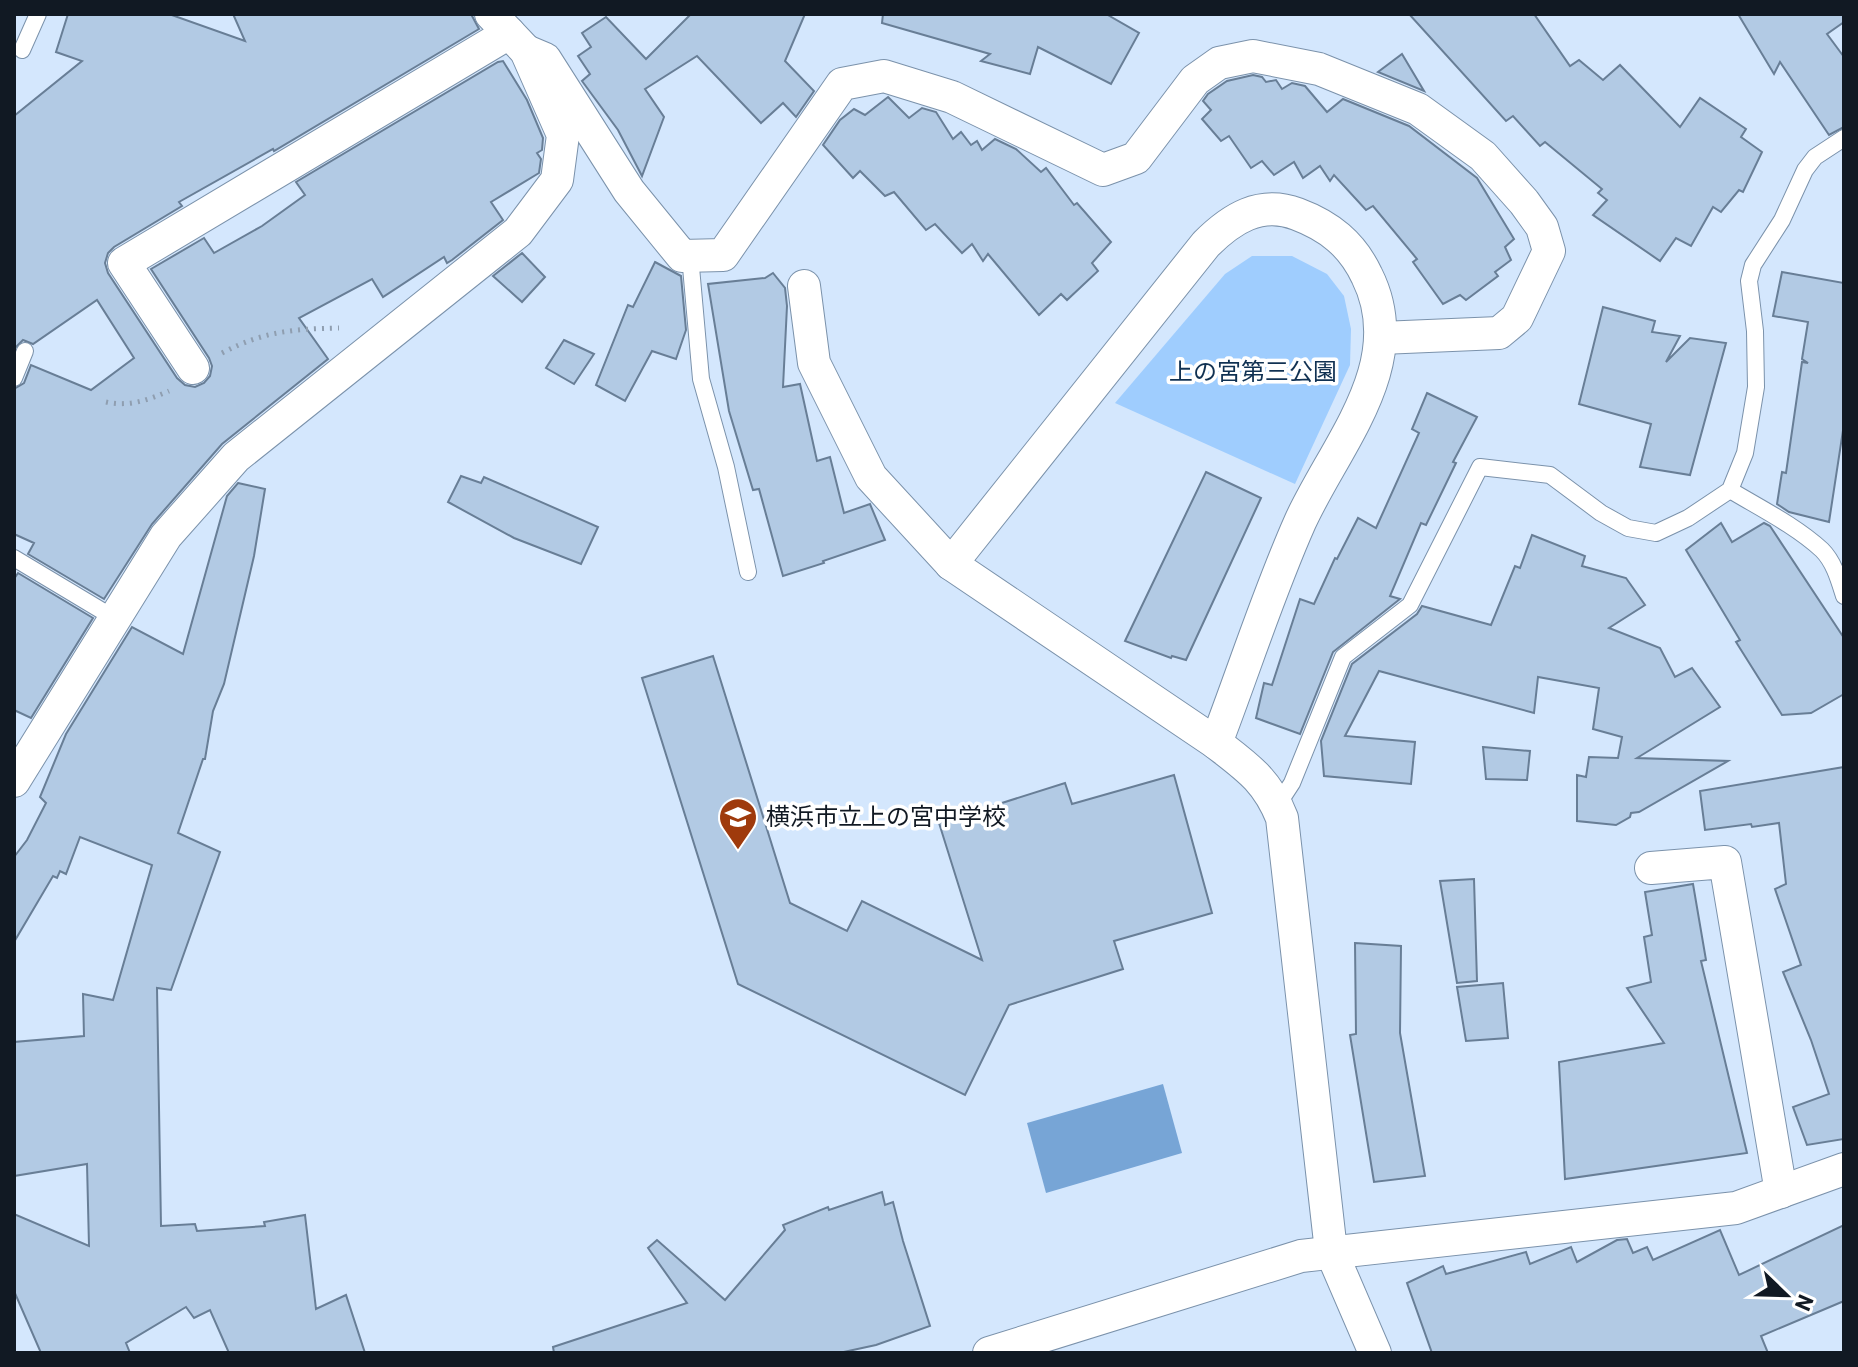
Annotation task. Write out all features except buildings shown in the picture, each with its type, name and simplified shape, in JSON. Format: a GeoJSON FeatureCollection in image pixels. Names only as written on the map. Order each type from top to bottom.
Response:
{"type":"FeatureCollection","features":[{"type":"Feature","properties":{"kind":"street"},"geometry":{"type":"LineString","coordinates":[[509,33],[545,59],[629,191],[682,256],[723,255],[842,84],[884,76],[952,97],[1103,170],[1136,158],[1195,80],[1219,63],[1253,56],[1319,69],[1418,109],[1483,156],[1542,227],[1549,251],[1517,318],[1499,333],[1381,338]]}},
{"type":"Feature","properties":{"kind":"street"},"geometry":{"type":"LineString","coordinates":[[193,368],[124,263],[509,33]]}},
{"type":"Feature","properties":{"kind":"street"},"geometry":{"type":"LineString","coordinates":[[14,781],[24,745],[114,618],[166,536],[236,457],[518,232],[557,180],[563,135],[509,33]]}},
{"type":"Feature","properties":{"kind":"street"},"geometry":{"type":"LineString","coordinates":[[951,564],[1222,227],[1247,213],[1274,208],[1294,212],[1321,224],[1346,243],[1359,259],[1378,301],[1381,338],[1373,379],[1345,443],[1301,521],[1216,743]]}},
{"type":"Feature","properties":{"kind":"street"},"geometry":{"type":"LineString","coordinates":[[804,286],[814,363],[871,477],[951,564],[1216,743],[1257,774],[1271,793],[1282,818],[1331,1251],[1375,1353]]}},
{"type":"Feature","properties":{"kind":"street"},"geometry":{"type":"LineString","coordinates":[[1651,868],[1725,862],[1781,1192]]}},
{"type":"Feature","properties":{"kind":"street"},"geometry":{"type":"LineString","coordinates":[[989,1353],[1301,1256],[1736,1208],[1844,1169]]}},
{"type":"Feature","properties":{"kind":"lane"},"geometry":{"type":"LineString","coordinates":[[22,50],[38,14]]}},
{"type":"Feature","properties":{"kind":"lane"},"geometry":{"type":"LineString","coordinates":[[1277,806],[1292,783],[1343,657],[1410,605],[1480,467],[1550,475],[1628,528],[1656,533],[1688,518],[1730,490],[1745,453],[1756,387],[1755,331],[1749,281],[1753,265],[1782,220],[1805,170],[1815,157],[1844,138]]}},
{"type":"Feature","properties":{"kind":"lane"},"geometry":{"type":"LineString","coordinates":[[690,256],[701,379],[726,467],[748,572]]}},
{"type":"Feature","properties":{"kind":"lane"},"geometry":{"type":"LineString","coordinates":[[14,378],[25,351]]}},
{"type":"Feature","properties":{"kind":"lane"},"geometry":{"type":"LineString","coordinates":[[1730,490],[1824,551],[1838,575],[1844,596]]}},
{"type":"Feature","properties":{"kind":"lane"},"geometry":{"type":"LineString","coordinates":[[14,558],[114,618]]}},
{"type":"Feature","properties":{"kind":"path"},"geometry":{"type":"LineString","coordinates":[[106,402],[120,405],[146,401],[170,391],[193,368],[238,345],[284,330],[347,328]]}},
{"type":"Feature","properties":{"kind":"green space","name":"上の宮第三公園"},"geometry":{"type":"Polygon","coordinates":[[[1252,256],[1292,256],[1327,274],[1344,296],[1351,329],[1350,365],[1295,484],[1115,403],[1225,274],[1252,256]]]}},
{"type":"Feature","properties":{"kind":"shaded area"},"geometry":{"type":"Polygon","coordinates":[[[1163,1084],[1182,1153],[1046,1193],[1027,1123],[1163,1084]]]}},
{"type":"Feature","properties":{"kind":"place","name":"横浜市立上の宮中学校"},"geometry":{"type":"Point","coordinates":[738,851]}}]}
